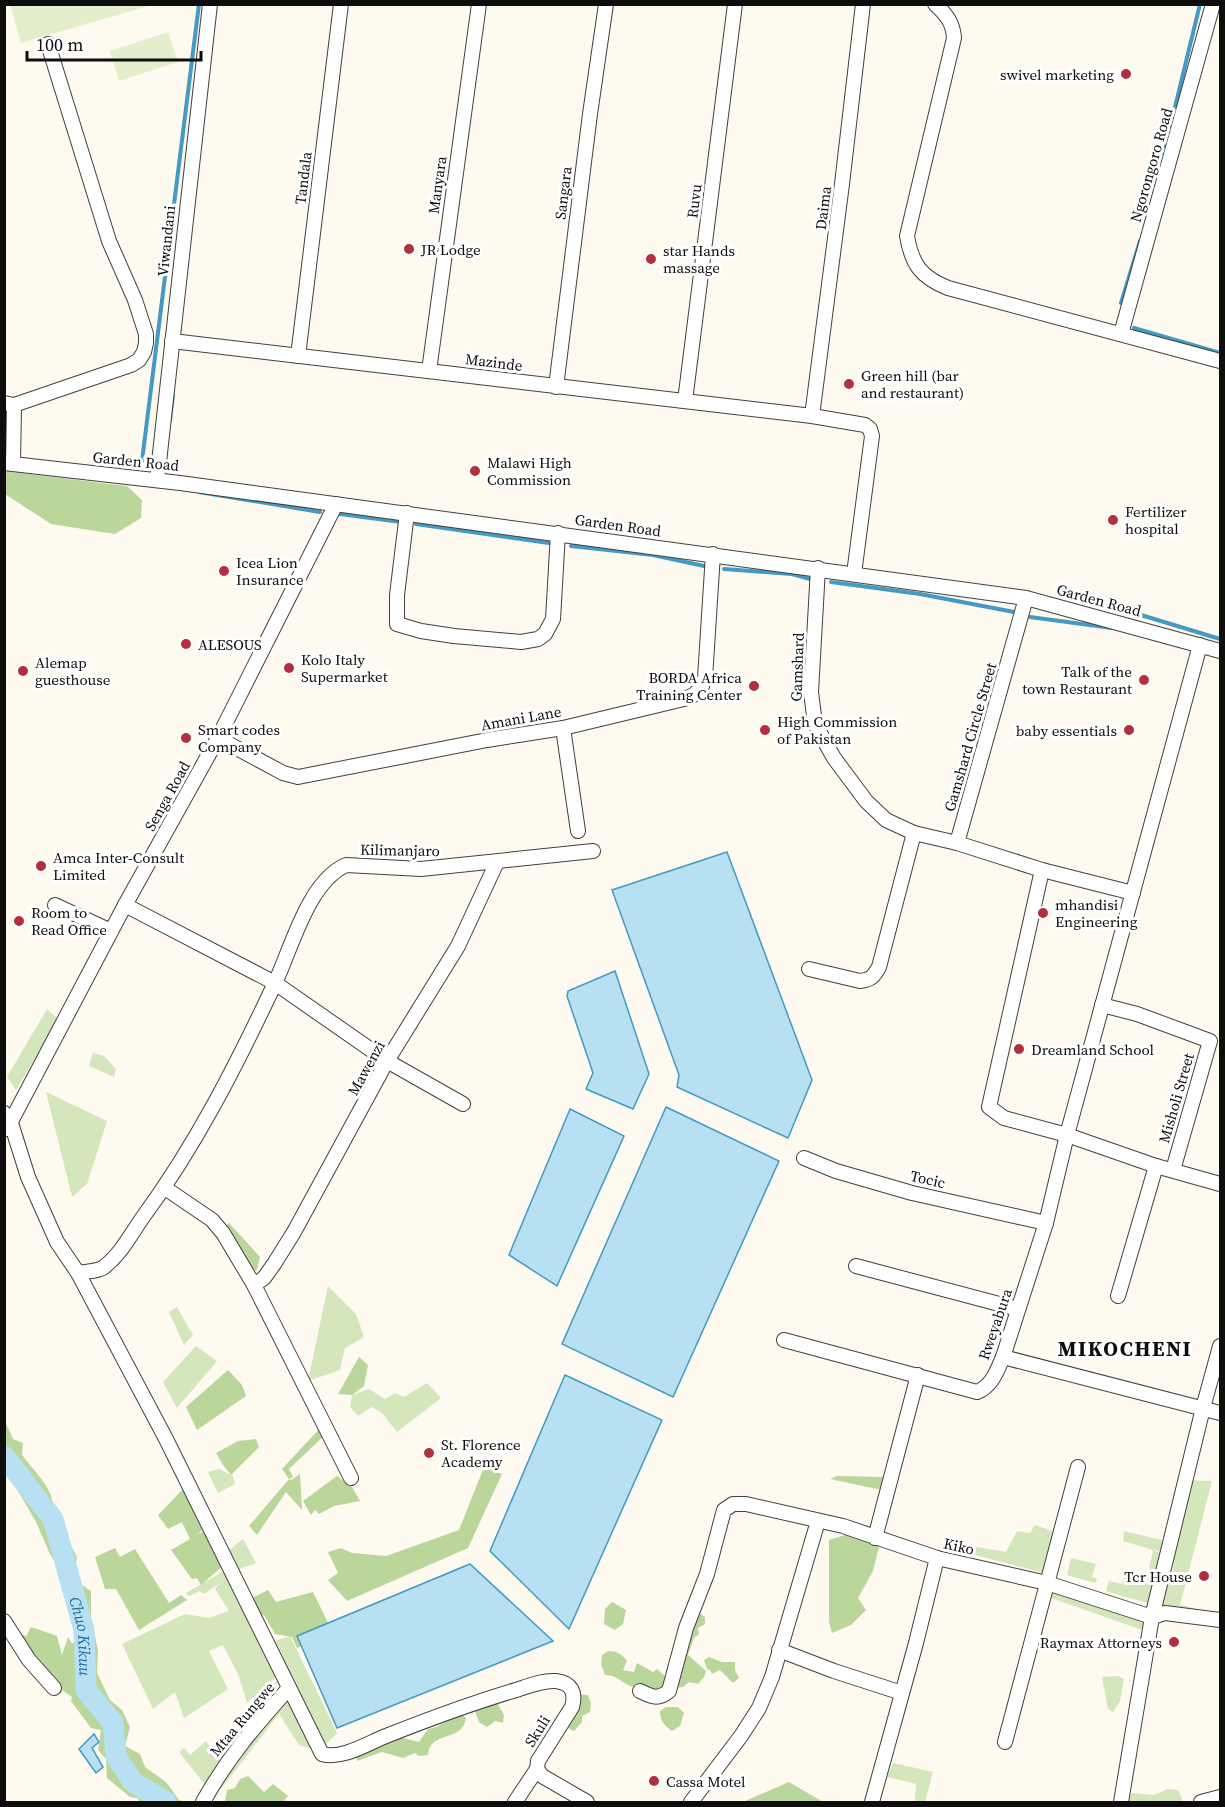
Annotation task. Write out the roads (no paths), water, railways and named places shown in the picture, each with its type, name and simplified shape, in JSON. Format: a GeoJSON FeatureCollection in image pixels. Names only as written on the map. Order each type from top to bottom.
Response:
{"type":"FeatureCollection","features":[{"type":"Feature","properties":{"kind":"street","name":"Viwandani"},"geometry":{"type":"LineString","coordinates":[[157,480],[210,4]]}},
{"type":"Feature","properties":{"kind":"street","name":"Tandala"},"geometry":{"type":"LineString","coordinates":[[298,356],[341,4]]}},
{"type":"Feature","properties":{"kind":"street","name":"Manyara"},"geometry":{"type":"LineString","coordinates":[[429,371],[479,4]]}},
{"type":"Feature","properties":{"kind":"street","name":"Sangara"},"geometry":{"type":"LineString","coordinates":[[556,387],[606,4]]}},
{"type":"Feature","properties":{"kind":"street","name":"Ruvu"},"geometry":{"type":"LineString","coordinates":[[685,401],[735,4]]}},
{"type":"Feature","properties":{"kind":"street","name":"Daima"},"geometry":{"type":"LineString","coordinates":[[812,416],[863,4]]}},
{"type":"Feature","properties":{"kind":"street"},"geometry":{"type":"LineString","coordinates":[[935,4],[950,20],[954,38],[907,236],[910,254],[919,269],[932,281],[948,288],[1221,361]]}},
{"type":"Feature","properties":{"kind":"street","name":"Ngorongoro Road"},"geometry":{"type":"LineString","coordinates":[[1121,334],[1213,4]]}},
{"type":"Feature","properties":{"kind":"street"},"geometry":{"type":"LineString","coordinates":[[9,464],[9,404],[131,365],[139,360],[146,343],[146,334],[135,300],[109,241],[48,44]]}},
{"type":"Feature","properties":{"kind":"street","name":"Mazinde"},"geometry":{"type":"LineString","coordinates":[[172,341],[812,416],[865,425],[872,433],[854,574]]}},
{"type":"Feature","properties":{"kind":"street","name":"Garden Road"},"geometry":{"type":"LineString","coordinates":[[9,464],[157,480],[1026,598],[1221,651]]}},
{"type":"Feature","properties":{"kind":"street","name":"Senga Road"},"geometry":{"type":"LineString","coordinates":[[7,1123],[218,738],[336,504]]}},
{"type":"Feature","properties":{"kind":"street"},"geometry":{"type":"LineString","coordinates":[[407,513],[397,595],[398,624],[421,631],[454,636],[530,642],[545,634],[553,619],[558,533]]}},
{"type":"Feature","properties":{"kind":"street","name":"Amani Lane"},"geometry":{"type":"LineString","coordinates":[[218,738],[282,774],[298,777],[487,740],[563,728],[675,702],[697,693],[705,678],[713,554]]}},
{"type":"Feature","properties":{"kind":"street","name":"Gamshard"},"geometry":{"type":"LineString","coordinates":[[818,568],[811,692],[814,724],[834,758],[866,801],[886,820],[914,833]]}},
{"type":"Feature","properties":{"kind":"street","name":"Gamshard Circle Street"},"geometry":{"type":"LineString","coordinates":[[957,843],[1026,598]]}},
{"type":"Feature","properties":{"kind":"street","name":"Rweyabura"},"geometry":{"type":"LineString","coordinates":[[784,1340],[977,1392],[986,1389],[1004,1357],[1046,1223],[1067,1135],[1200,645]]}},
{"type":"Feature","properties":{"kind":"street"},"geometry":{"type":"LineString","coordinates":[[563,728],[578,831]]}},
{"type":"Feature","properties":{"kind":"street"},"geometry":{"type":"LineString","coordinates":[[809,969],[860,981],[868,981],[873,977],[879,967],[885,947],[914,833],[957,843],[1042,870],[1133,893]]}},
{"type":"Feature","properties":{"kind":"street","name":"Kilimanjaro"},"geometry":{"type":"LineString","coordinates":[[78,1273],[102,1269],[121,1249],[165,1188],[220,1092],[275,983],[312,898],[335,870],[346,865],[422,869],[593,851]]}},
{"type":"Feature","properties":{"kind":"street","name":"Mawenzi"},"geometry":{"type":"LineString","coordinates":[[254,1285],[264,1278],[283,1251],[330,1170],[387,1061],[458,946],[497,862]]}},
{"type":"Feature","properties":{"kind":"street"},"geometry":{"type":"LineString","coordinates":[[1042,870],[989,1107],[1004,1118],[1067,1135],[1156,1166],[1221,1184]]}},
{"type":"Feature","properties":{"kind":"street"},"geometry":{"type":"LineString","coordinates":[[55,905],[111,931]]}},
{"type":"Feature","properties":{"kind":"street"},"geometry":{"type":"LineString","coordinates":[[125,905],[275,983],[387,1061],[463,1104]]}},
{"type":"Feature","properties":{"kind":"street","name":"Misholi Street"},"geometry":{"type":"LineString","coordinates":[[1102,1005],[1137,1014],[1210,1041],[1173,1170]]}},
{"type":"Feature","properties":{"kind":"street"},"geometry":{"type":"LineString","coordinates":[[7,1123],[52,1232],[78,1273],[166,1439],[289,1688]]}},
{"type":"Feature","properties":{"kind":"street","name":"Tocic"},"geometry":{"type":"LineString","coordinates":[[804,1158],[836,1170],[912,1192],[1046,1223]]}},
{"type":"Feature","properties":{"kind":"street"},"geometry":{"type":"LineString","coordinates":[[1118,1296],[1156,1166]]}},
{"type":"Feature","properties":{"kind":"street"},"geometry":{"type":"LineString","coordinates":[[165,1188],[212,1220],[223,1233],[254,1285],[351,1479]]}},
{"type":"Feature","properties":{"kind":"street"},"geometry":{"type":"LineString","coordinates":[[856,1266],[1018,1309]]}},
{"type":"Feature","properties":{"kind":"street"},"geometry":{"type":"LineString","coordinates":[[1121,1803],[1152,1617],[1203,1408],[1221,1346]]}},
{"type":"Feature","properties":{"kind":"street"},"geometry":{"type":"LineString","coordinates":[[1004,1357],[1221,1413]]}},
{"type":"Feature","properties":{"kind":"street"},"geometry":{"type":"LineString","coordinates":[[875,1538],[918,1375]]}},
{"type":"Feature","properties":{"kind":"street"},"geometry":{"type":"LineString","coordinates":[[1005,1742],[1078,1467]]}},
{"type":"Feature","properties":{"kind":"street","name":"Kiko"},"geometry":{"type":"LineString","coordinates":[[640,1691],[654,1698],[663,1696],[669,1691],[686,1628],[707,1574],[724,1510],[733,1504],[759,1506],[843,1526],[937,1558],[1047,1584],[1152,1617],[1165,1613],[1221,1620]]}},
{"type":"Feature","properties":{"kind":"street"},"geometry":{"type":"LineString","coordinates":[[691,1803],[759,1708],[772,1677],[818,1521]]}},
{"type":"Feature","properties":{"kind":"street"},"geometry":{"type":"LineString","coordinates":[[872,1803],[937,1558]]}},
{"type":"Feature","properties":{"kind":"street"},"geometry":{"type":"LineString","coordinates":[[4,1621],[29,1660],[54,1688]]}},
{"type":"Feature","properties":{"kind":"street"},"geometry":{"type":"LineString","coordinates":[[779,1650],[902,1693]]}},
{"type":"Feature","properties":{"kind":"street","name":"Skuli"},"geometry":{"type":"LineString","coordinates":[[289,1688],[315,1744],[322,1754],[329,1756],[346,1752],[417,1724],[532,1685],[555,1681],[566,1684],[572,1689],[574,1696],[572,1707],[538,1761],[537,1769],[542,1776],[587,1803]]}},
{"type":"Feature","properties":{"kind":"street","name":"Mtaa Rungwe"},"geometry":{"type":"LineString","coordinates":[[203,1803],[219,1773],[241,1742],[289,1688]]}},
{"type":"Feature","properties":{"kind":"street"},"geometry":{"type":"LineString","coordinates":[[515,1803],[537,1769]]}},
{"type":"Feature","properties":{"kind":"street"},"geometry":{"type":"LineString","coordinates":[[1201,1803],[1221,1797]]}},
{"type":"Feature","properties":{"kind":"water"},"geometry":{"type":"Polygon","coordinates":[[[727,852],[812,1080],[788,1138],[677,1087],[679,1075],[612,890],[727,852]]]}},
{"type":"Feature","properties":{"kind":"water"},"geometry":{"type":"Polygon","coordinates":[[[615,971],[649,1074],[633,1109],[586,1089],[593,1073],[567,996],[568,991],[615,971]]]}},
{"type":"Feature","properties":{"kind":"water"},"geometry":{"type":"Polygon","coordinates":[[[666,1107],[779,1161],[673,1397],[562,1344],[666,1107]]]}},
{"type":"Feature","properties":{"kind":"water"},"geometry":{"type":"Polygon","coordinates":[[[570,1109],[624,1136],[557,1286],[509,1255],[570,1109]]]}},
{"type":"Feature","properties":{"kind":"water"},"geometry":{"type":"Polygon","coordinates":[[[565,1375],[662,1420],[569,1629],[490,1551],[565,1375]]]}},
{"type":"Feature","properties":{"kind":"water"},"geometry":{"type":"Polygon","coordinates":[[[470,1564],[553,1641],[337,1728],[297,1636],[470,1564]]]}},
{"type":"Feature","properties":{"kind":"water"},"geometry":{"type":"Polygon","coordinates":[[[94,1734],[99,1742],[92,1748],[103,1767],[96,1773],[79,1749],[94,1734]]]}},
{"type":"Feature","properties":{"kind":"waterway"},"geometry":{"type":"LineString","coordinates":[[142,461],[199,4]]}},
{"type":"Feature","properties":{"kind":"waterway"},"geometry":{"type":"LineString","coordinates":[[1162,161],[1200,4]]}},
{"type":"Feature","properties":{"kind":"waterway"},"geometry":{"type":"LineString","coordinates":[[1121,303],[1140,241]]}},
{"type":"Feature","properties":{"kind":"waterway"},"geometry":{"type":"LineString","coordinates":[[1134,328],[1220,353]]}},
{"type":"Feature","properties":{"kind":"waterway"},"geometry":{"type":"LineString","coordinates":[[170,420],[173,395]]}},
{"type":"Feature","properties":{"kind":"waterway"},"geometry":{"type":"LineString","coordinates":[[199,492],[320,512]]}},
{"type":"Feature","properties":{"kind":"waterway"},"geometry":{"type":"LineString","coordinates":[[340,514],[401,522]]}},
{"type":"Feature","properties":{"kind":"waterway"},"geometry":{"type":"LineString","coordinates":[[416,524],[549,543]]}},
{"type":"Feature","properties":{"kind":"waterway"},"geometry":{"type":"LineString","coordinates":[[571,546],[653,555],[704,566]]}},
{"type":"Feature","properties":{"kind":"waterway"},"geometry":{"type":"LineString","coordinates":[[724,569],[792,574],[810,579]]}},
{"type":"Feature","properties":{"kind":"waterway"},"geometry":{"type":"LineString","coordinates":[[831,582],[920,594],[1014,612]]}},
{"type":"Feature","properties":{"kind":"waterway"},"geometry":{"type":"LineString","coordinates":[[1118,608],[1220,639]]}},
{"type":"Feature","properties":{"kind":"waterway"},"geometry":{"type":"LineString","coordinates":[[1030,617],[1112,628]]}},
{"type":"Feature","properties":{"kind":"waterway","name":"Chuo Kikuu"},"geometry":{"type":"LineString","coordinates":[[4,1456],[53,1519],[84,1630],[86,1690],[113,1723],[116,1756],[133,1782],[166,1802]]}},
{"type":"Feature","properties":{"kind":"place","name":"swivel marketing"},"geometry":{"type":"Point","coordinates":[1126,74]}},
{"type":"Feature","properties":{"kind":"place","name":"JR Lodge"},"geometry":{"type":"Point","coordinates":[409,249]}},
{"type":"Feature","properties":{"kind":"place","name":"star Hands massage"},"geometry":{"type":"Point","coordinates":[651,259]}},
{"type":"Feature","properties":{"kind":"place","name":"Green hill (bar and restaurant)"},"geometry":{"type":"Point","coordinates":[849,384]}},
{"type":"Feature","properties":{"kind":"place","name":"Malawi High Commission"},"geometry":{"type":"Point","coordinates":[475,471]}},
{"type":"Feature","properties":{"kind":"place","name":"Fertilizer hospital"},"geometry":{"type":"Point","coordinates":[1113,520]}},
{"type":"Feature","properties":{"kind":"place","name":"Icea Lion Insurance"},"geometry":{"type":"Point","coordinates":[224,571]}},
{"type":"Feature","properties":{"kind":"place","name":"ALESOUS"},"geometry":{"type":"Point","coordinates":[186,644]}},
{"type":"Feature","properties":{"kind":"place","name":"Kolo Italy Supermarket"},"geometry":{"type":"Point","coordinates":[289,668]}},
{"type":"Feature","properties":{"kind":"place","name":"Alemap guesthouse"},"geometry":{"type":"Point","coordinates":[23,671]}},
{"type":"Feature","properties":{"kind":"place","name":"Talk of the town Restaurant"},"geometry":{"type":"Point","coordinates":[1144,680]}},
{"type":"Feature","properties":{"kind":"place","name":"BORDA Africa Training Center"},"geometry":{"type":"Point","coordinates":[754,686]}},
{"type":"Feature","properties":{"kind":"place","name":"High Commission of Pakistan"},"geometry":{"type":"Point","coordinates":[765,730]}},
{"type":"Feature","properties":{"kind":"place","name":"baby essentials"},"geometry":{"type":"Point","coordinates":[1129,730]}},
{"type":"Feature","properties":{"kind":"place","name":"Smart codes Company"},"geometry":{"type":"Point","coordinates":[186,738]}},
{"type":"Feature","properties":{"kind":"place","name":"Amca Inter-Consult Limited"},"geometry":{"type":"Point","coordinates":[41,866]}},
{"type":"Feature","properties":{"kind":"place","name":"mhandisi Engineering"},"geometry":{"type":"Point","coordinates":[1043,913]}},
{"type":"Feature","properties":{"kind":"place","name":"Room to Read Office"},"geometry":{"type":"Point","coordinates":[19,921]}},
{"type":"Feature","properties":{"kind":"place","name":"Dreamland School"},"geometry":{"type":"Point","coordinates":[1019,1049]}},
{"type":"Feature","properties":{"kind":"place","name":"St. Florence Academy"},"geometry":{"type":"Point","coordinates":[429,1453]}},
{"type":"Feature","properties":{"kind":"place","name":"Tcr House"},"geometry":{"type":"Point","coordinates":[1204,1576]}},
{"type":"Feature","properties":{"kind":"place","name":"Raymax Attorneys"},"geometry":{"type":"Point","coordinates":[1174,1642]}},
{"type":"Feature","properties":{"kind":"place","name":"Cassa Motel"},"geometry":{"type":"Point","coordinates":[654,1781]}},
{"type":"Feature","properties":{"kind":"district","name":"MIKOCHENI"},"geometry":{"type":"Point","coordinates":[1125,1348]}}]}
